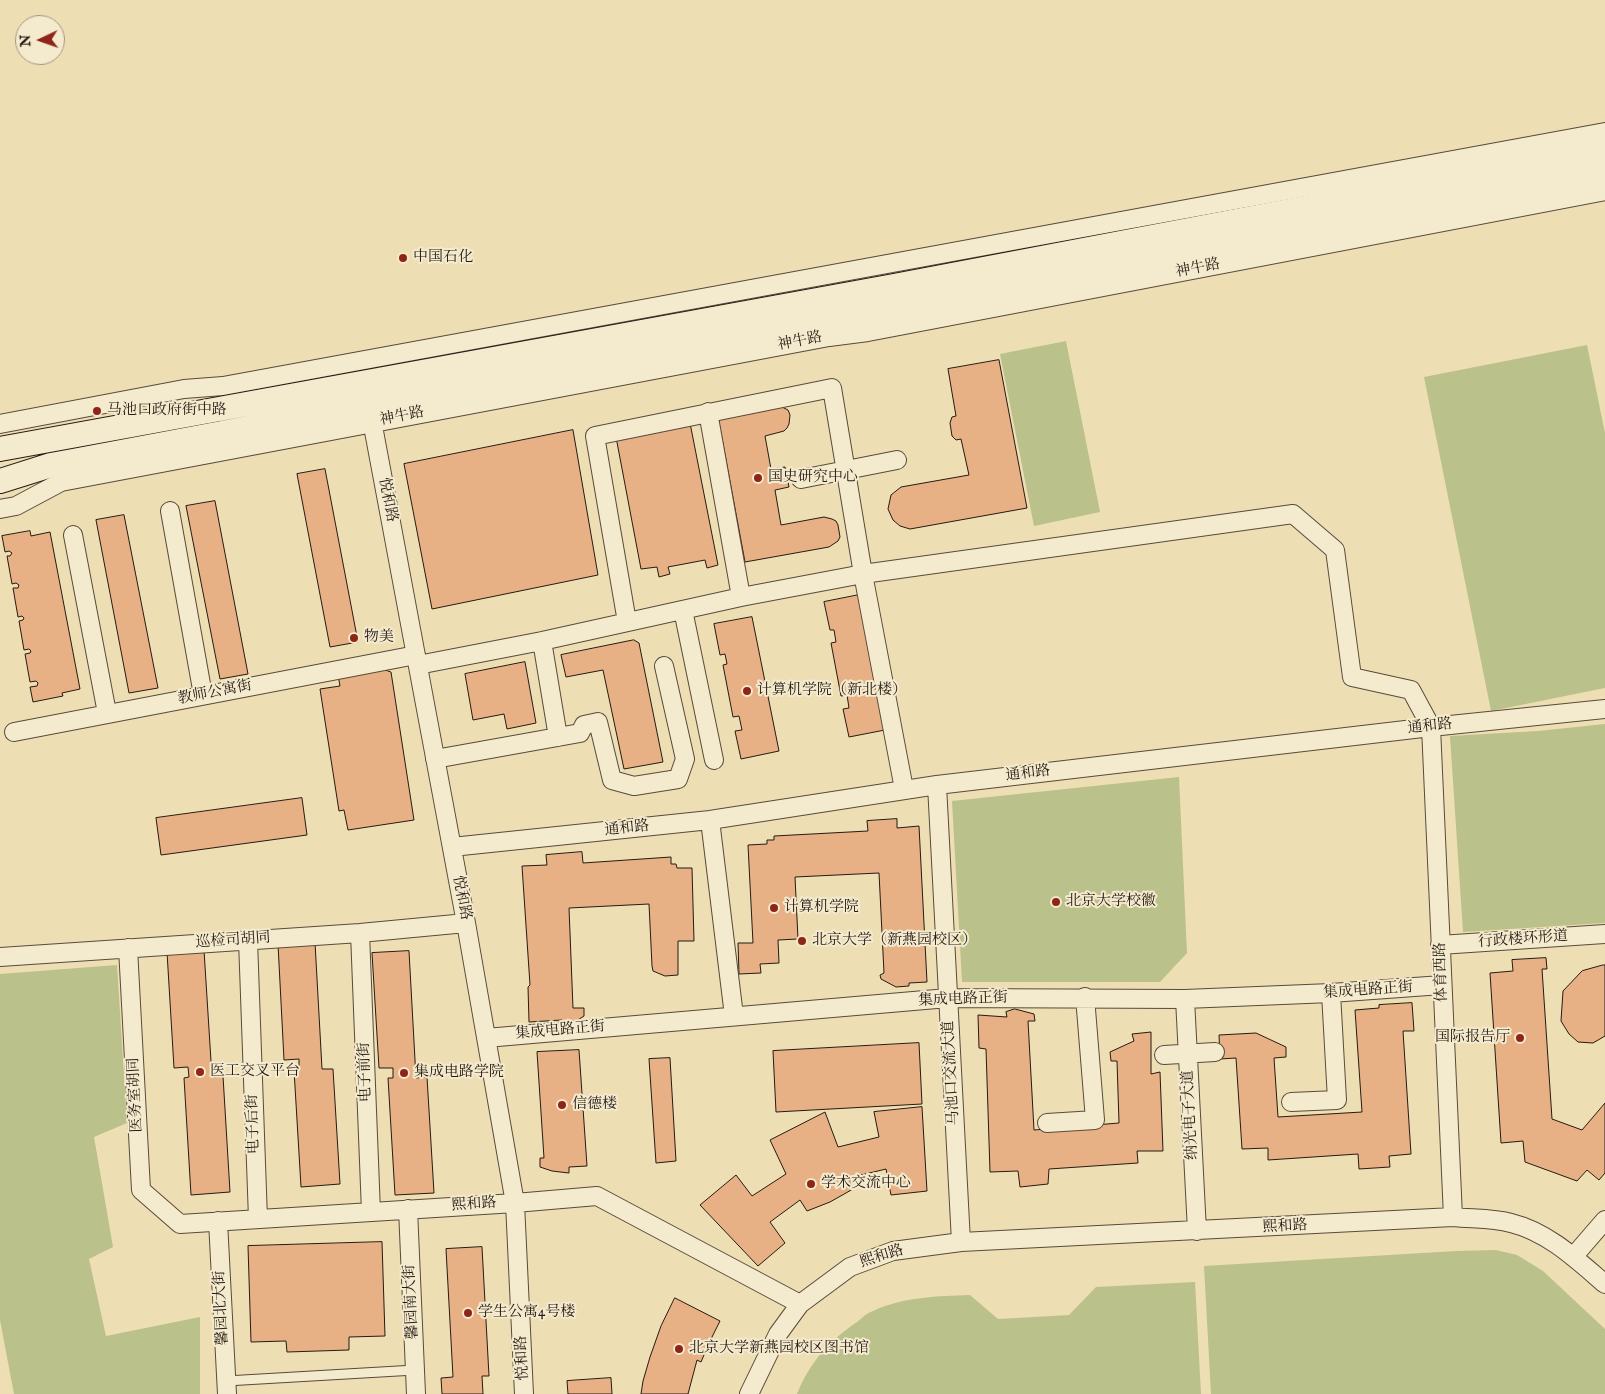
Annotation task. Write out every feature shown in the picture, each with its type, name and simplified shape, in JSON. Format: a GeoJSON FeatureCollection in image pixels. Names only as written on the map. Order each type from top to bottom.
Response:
{"type":"FeatureCollection","features":[{"type":"Feature","properties":{"kind":"main road"},"geometry":{"type":"LineString","coordinates":[[0,449],[884,287],[1605,151]]}},
{"type":"Feature","properties":{"kind":"main road","name":"神牛路"},"geometry":{"type":"LineString","coordinates":[[0,481],[51,465],[370,414],[1605,173]]}},
{"type":"Feature","properties":{"kind":"street"},"geometry":{"type":"LineString","coordinates":[[0,424],[184,389],[223,386],[1605,132]]}},
{"type":"Feature","properties":{"kind":"street","name":"神牛路"},"geometry":{"type":"LineString","coordinates":[[0,509],[16,506],[61,482],[370,414],[868,332],[1605,191]]}},
{"type":"Feature","properties":{"kind":"street"},"geometry":{"type":"LineString","coordinates":[[628,622],[595,436],[832,388],[844,471],[904,790]]}},
{"type":"Feature","properties":{"kind":"street"},"geometry":{"type":"LineString","coordinates":[[708,412],[741,597]]}},
{"type":"Feature","properties":{"kind":"street","name":"悦和路"},"geometry":{"type":"LineString","coordinates":[[370,414],[466,923],[515,1203],[524,1394]]}},
{"type":"Feature","properties":{"kind":"street"},"geometry":{"type":"LineString","coordinates":[[801,479],[897,460]]}},
{"type":"Feature","properties":{"kind":"street"},"geometry":{"type":"LineString","coordinates":[[170,511],[202,695]]}},
{"type":"Feature","properties":{"kind":"street","name":"教师公寓街"},"geometry":{"type":"LineString","coordinates":[[14,732],[202,695],[542,641],[741,597],[863,574],[1293,514],[1335,550],[1352,677],[1411,690],[1432,726]]}},
{"type":"Feature","properties":{"kind":"street"},"geometry":{"type":"LineString","coordinates":[[72,535],[107,713]]}},
{"type":"Feature","properties":{"kind":"street"},"geometry":{"type":"LineString","coordinates":[[683,610],[714,760]]}},
{"type":"Feature","properties":{"kind":"street"},"geometry":{"type":"LineString","coordinates":[[542,641],[558,737]]}},
{"type":"Feature","properties":{"kind":"street"},"geometry":{"type":"LineString","coordinates":[[435,759],[580,733],[584,725],[598,722],[612,780],[634,786],[678,779],[685,759],[664,666]]}},
{"type":"Feature","properties":{"kind":"street","name":"通和路"},"geometry":{"type":"LineString","coordinates":[[452,847],[710,820],[937,785],[1432,726],[1605,709]]}},
{"type":"Feature","properties":{"kind":"street","name":"体育西路"},"geometry":{"type":"LineString","coordinates":[[1432,726],[1453,1217]]}},
{"type":"Feature","properties":{"kind":"street","name":"马池口交流大道"},"geometry":{"type":"LineString","coordinates":[[937,785],[962,1242]]}},
{"type":"Feature","properties":{"kind":"street"},"geometry":{"type":"LineString","coordinates":[[710,820],[734,1016]]}},
{"type":"Feature","properties":{"kind":"street","name":"巡检司胡同"},"geometry":{"type":"LineString","coordinates":[[0,957],[360,933],[466,923]]}},
{"type":"Feature","properties":{"kind":"street","name":"电子前街"},"geometry":{"type":"LineString","coordinates":[[360,933],[371,1212]]}},
{"type":"Feature","properties":{"kind":"street","name":"行政楼环形道"},"geometry":{"type":"LineString","coordinates":[[1440,945],[1605,934]]}},
{"type":"Feature","properties":{"kind":"street","name":"电子后街"},"geometry":{"type":"LineString","coordinates":[[248,940],[258,1219]]}},
{"type":"Feature","properties":{"kind":"street","name":"医务室胡同"},"geometry":{"type":"LineString","coordinates":[[128,948],[141,1190],[180,1224]]}},
{"type":"Feature","properties":{"kind":"street","name":"集成电路正街"},"geometry":{"type":"LineString","coordinates":[[486,1038],[948,998],[1085,997],[1184,999],[1331,994],[1442,985]]}},
{"type":"Feature","properties":{"kind":"street"},"geometry":{"type":"LineString","coordinates":[[1291,1102],[1337,1100],[1331,994]]}},
{"type":"Feature","properties":{"kind":"street"},"geometry":{"type":"LineString","coordinates":[[1047,1123],[1095,1120],[1085,997]]}},
{"type":"Feature","properties":{"kind":"street","name":"纳光电子大道"},"geometry":{"type":"LineString","coordinates":[[1184,999],[1197,1230]]}},
{"type":"Feature","properties":{"kind":"street"},"geometry":{"type":"LineString","coordinates":[[1164,1055],[1215,1052]]}},
{"type":"Feature","properties":{"kind":"street","name":"熙和路"},"geometry":{"type":"LineString","coordinates":[[180,1224],[597,1196],[800,1304],[850,1267],[893,1251],[962,1242],[1453,1217],[1511,1223],[1541,1234],[1573,1257],[1605,1284]]}},
{"type":"Feature","properties":{"kind":"street","name":"馨园南大街"},"geometry":{"type":"LineString","coordinates":[[408,1210],[416,1394]]}},
{"type":"Feature","properties":{"kind":"street"},"geometry":{"type":"LineString","coordinates":[[1573,1257],[1605,1220]]}},
{"type":"Feature","properties":{"kind":"street","name":"馨园北大街"},"geometry":{"type":"LineString","coordinates":[[218,1221],[226,1388]]}},
{"type":"Feature","properties":{"kind":"street"},"geometry":{"type":"LineString","coordinates":[[749,1394],[778,1334],[800,1304]]}},
{"type":"Feature","properties":{"kind":"lane"},"geometry":{"type":"LineString","coordinates":[[226,1388],[415,1370]]}},
{"type":"Feature","properties":{"kind":"green space"},"geometry":{"type":"Polygon","coordinates":[[[1066,341],[1100,512],[1034,526],[1000,354],[1066,341]]]}},
{"type":"Feature","properties":{"kind":"green space"},"geometry":{"type":"Polygon","coordinates":[[[1587,345],[1605,433],[1605,688],[1491,711],[1424,377],[1587,345]]]}},
{"type":"Feature","properties":{"kind":"green space"},"geometry":{"type":"Polygon","coordinates":[[[1605,724],[1605,923],[1463,932],[1450,736],[1538,731],[1605,724]]]}},
{"type":"Feature","properties":{"kind":"green space"},"geometry":{"type":"Polygon","coordinates":[[[1179,777],[1187,953],[1160,982],[962,982],[952,801],[1179,777]]]}},
{"type":"Feature","properties":{"kind":"green space"},"geometry":{"type":"Polygon","coordinates":[[[117,965],[127,1123],[94,1137],[113,1247],[89,1259],[106,1336],[200,1317],[200,1394],[14,1394],[0,1320],[0,974],[117,965]]]}},
{"type":"Feature","properties":{"kind":"green space"},"geometry":{"type":"Polygon","coordinates":[[[1496,1250],[1517,1255],[1543,1271],[1605,1329],[1605,1394],[1211,1394],[1204,1266],[1496,1250]]]}},
{"type":"Feature","properties":{"kind":"green space"},"geometry":{"type":"Polygon","coordinates":[[[1195,1282],[1201,1394],[797,1394],[802,1382],[821,1353],[869,1313],[884,1306],[908,1300],[970,1295],[998,1319],[1069,1315],[1096,1287],[1195,1282]]]}},
{"type":"Feature","properties":{"kind":"building"},"geometry":{"type":"Polygon","coordinates":[[[999,360],[1027,508],[910,529],[900,526],[893,520],[888,509],[891,495],[901,487],[969,475],[961,439],[956,440],[952,436],[950,423],[952,417],[956,416],[948,369],[999,360]]]}},
{"type":"Feature","properties":{"kind":"building","name":"国史研究中心"},"geometry":{"type":"Polygon","coordinates":[[[782,407],[788,410],[790,415],[787,428],[784,431],[765,436],[771,469],[785,467],[789,487],[775,490],[781,525],[824,517],[836,521],[840,537],[838,541],[829,547],[745,562],[718,417],[782,407]]]}},
{"type":"Feature","properties":{"kind":"building"},"geometry":{"type":"Polygon","coordinates":[[[690,423],[718,565],[707,568],[705,560],[668,567],[670,574],[659,577],[657,567],[641,569],[616,437],[690,423]]]}},
{"type":"Feature","properties":{"kind":"building"},"geometry":{"type":"Polygon","coordinates":[[[573,430],[598,575],[432,609],[404,464],[573,430]]]}},
{"type":"Feature","properties":{"kind":"building"},"geometry":{"type":"Polygon","coordinates":[[[325,469],[358,642],[330,647],[297,474],[325,469]]]}},
{"type":"Feature","properties":{"kind":"building"},"geometry":{"type":"Polygon","coordinates":[[[215,501],[248,674],[220,679],[186,506],[215,501]]]}},
{"type":"Feature","properties":{"kind":"building"},"geometry":{"type":"Polygon","coordinates":[[[124,515],[158,688],[129,693],[96,520],[124,515]]]}},
{"type":"Feature","properties":{"kind":"building"},"geometry":{"type":"Polygon","coordinates":[[[30,531],[31,536],[50,532],[80,689],[62,693],[63,696],[33,702],[30,687],[37,686],[38,683],[36,681],[30,682],[25,654],[31,651],[29,649],[24,650],[19,621],[24,618],[22,616],[18,617],[13,588],[18,588],[19,585],[16,583],[12,584],[7,556],[10,556],[12,553],[9,551],[5,552],[2,536],[30,531]]]}},
{"type":"Feature","properties":{"kind":"building"},"geometry":{"type":"Polygon","coordinates":[[[864,594],[890,729],[849,737],[843,709],[849,708],[847,695],[841,696],[831,643],[836,642],[834,630],[830,630],[824,602],[864,594]]]}},
{"type":"Feature","properties":{"kind":"building","name":"计算机学院（新北楼）"},"geometry":{"type":"Polygon","coordinates":[[[752,617],[779,751],[741,759],[735,731],[742,730],[739,716],[733,717],[723,665],[727,664],[725,654],[720,655],[714,624],[752,617]]]}},
{"type":"Feature","properties":{"kind":"building"},"geometry":{"type":"Polygon","coordinates":[[[634,640],[639,643],[663,762],[624,769],[603,670],[566,677],[561,655],[634,640]]]}},
{"type":"Feature","properties":{"kind":"building"},"geometry":{"type":"Polygon","coordinates":[[[525,662],[536,723],[507,729],[504,714],[473,720],[465,674],[525,662]]]}},
{"type":"Feature","properties":{"kind":"building"},"geometry":{"type":"Polygon","coordinates":[[[379,668],[391,672],[414,820],[348,830],[344,810],[339,811],[320,689],[340,686],[338,675],[379,668]]]}},
{"type":"Feature","properties":{"kind":"building"},"geometry":{"type":"Polygon","coordinates":[[[302,798],[307,835],[161,855],[156,818],[302,798]]]}},
{"type":"Feature","properties":{"kind":"building","name":"计算机学院"},"geometry":{"type":"Polygon","coordinates":[[[897,819],[897,828],[919,826],[927,982],[909,983],[909,986],[896,987],[881,979],[880,975],[884,973],[879,873],[795,877],[798,939],[778,940],[779,963],[760,964],[761,973],[739,974],[738,943],[753,943],[748,845],[767,844],[767,840],[774,840],[774,836],[868,831],[867,821],[897,819]]]}},
{"type":"Feature","properties":{"kind":"building"},"geometry":{"type":"Polygon","coordinates":[[[582,852],[583,863],[671,857],[671,864],[676,864],[677,868],[692,868],[694,941],[678,941],[678,975],[665,976],[653,971],[649,904],[569,908],[573,1008],[584,1008],[584,1016],[575,1022],[562,1022],[562,1020],[529,1022],[528,987],[530,985],[522,866],[547,865],[546,855],[582,852]]]}},
{"type":"Feature","properties":{"kind":"building"},"geometry":{"type":"Polygon","coordinates":[[[315,942],[322,1069],[333,1069],[340,1184],[301,1187],[294,1070],[299,1069],[299,1059],[284,1060],[278,944],[315,942]]]}},
{"type":"Feature","properties":{"kind":"building","name":"医工交叉平台"},"geometry":{"type":"Polygon","coordinates":[[[204,950],[212,1077],[223,1076],[230,1192],[191,1195],[184,1078],[189,1077],[188,1067],[174,1068],[167,952],[204,950]]]}},
{"type":"Feature","properties":{"kind":"building","name":"集成电路学院"},"geometry":{"type":"Polygon","coordinates":[[[409,951],[416,1078],[427,1077],[434,1193],[395,1195],[388,1078],[393,1078],[393,1068],[379,1068],[372,953],[409,951]]]}},
{"type":"Feature","properties":{"kind":"building","name":"国际报告厅"},"geometry":{"type":"Polygon","coordinates":[[[1546,958],[1547,969],[1542,969],[1552,1119],[1582,1130],[1605,1103],[1605,1173],[1599,1180],[1587,1170],[1577,1181],[1525,1162],[1523,1141],[1501,1143],[1490,973],[1513,971],[1512,960],[1546,958]]]}},
{"type":"Feature","properties":{"kind":"building"},"geometry":{"type":"Polygon","coordinates":[[[1605,965],[1605,1036],[1593,1043],[1578,1042],[1569,1034],[1561,1021],[1563,991],[1582,971],[1605,965]]]}},
{"type":"Feature","properties":{"kind":"building"},"geometry":{"type":"Polygon","coordinates":[[[1412,1003],[1414,1031],[1403,1031],[1411,1154],[1389,1156],[1390,1167],[1359,1169],[1358,1154],[1268,1160],[1268,1148],[1242,1149],[1236,1058],[1220,1059],[1219,1035],[1256,1033],[1286,1047],[1286,1057],[1274,1058],[1278,1117],[1362,1112],[1355,1010],[1379,1008],[1379,1005],[1412,1003]]]}},
{"type":"Feature","properties":{"kind":"building"},"geometry":{"type":"Polygon","coordinates":[[[1015,1009],[1034,1014],[1035,1021],[1028,1021],[1034,1130],[1119,1123],[1117,1061],[1111,1061],[1110,1052],[1134,1041],[1132,1034],[1151,1032],[1151,1074],[1160,1072],[1163,1151],[1137,1151],[1138,1163],[1049,1169],[1048,1184],[1020,1187],[1018,1171],[990,1172],[986,1049],[979,1048],[978,1015],[1007,1017],[1006,1012],[1015,1009]]]}},
{"type":"Feature","properties":{"kind":"building"},"geometry":{"type":"Polygon","coordinates":[[[919,1043],[922,1104],[776,1112],[773,1051],[919,1043]]]}},
{"type":"Feature","properties":{"kind":"building","name":"信德楼"},"geometry":{"type":"Polygon","coordinates":[[[579,1050],[587,1166],[569,1167],[569,1173],[552,1171],[540,1167],[540,1158],[544,1158],[537,1052],[579,1050]]]}},
{"type":"Feature","properties":{"kind":"building"},"geometry":{"type":"Polygon","coordinates":[[[670,1058],[676,1161],[656,1163],[649,1059],[670,1058]]]}},
{"type":"Feature","properties":{"kind":"building","name":"学术交流中心"},"geometry":{"type":"Polygon","coordinates":[[[922,1107],[927,1191],[891,1195],[886,1169],[849,1178],[853,1189],[830,1202],[807,1211],[800,1200],[770,1222],[785,1243],[758,1266],[700,1205],[736,1175],[752,1196],[786,1174],[770,1140],[825,1112],[838,1147],[879,1137],[874,1112],[922,1107]]]}},
{"type":"Feature","properties":{"kind":"building"},"geometry":{"type":"Polygon","coordinates":[[[382,1242],[385,1336],[349,1337],[349,1350],[287,1352],[286,1341],[251,1342],[248,1246],[382,1242]]]}},
{"type":"Feature","properties":{"kind":"building","name":"学生公寓4号楼"},"geometry":{"type":"Polygon","coordinates":[[[482,1247],[489,1376],[482,1376],[483,1394],[442,1394],[441,1378],[453,1377],[446,1249],[482,1247]]]}},
{"type":"Feature","properties":{"kind":"building","name":"北京大学新燕园校区图书馆"},"geometry":{"type":"Polygon","coordinates":[[[675,1298],[720,1321],[701,1362],[697,1360],[688,1394],[641,1394],[650,1357],[661,1326],[675,1298]]]}},
{"type":"Feature","properties":{"kind":"building"},"geometry":{"type":"Polygon","coordinates":[[[611,1378],[612,1394],[568,1394],[567,1381],[611,1378]]]}},
{"type":"Feature","properties":{"kind":"place","name":"中国石化"},"geometry":{"type":"Point","coordinates":[403,258]}},
{"type":"Feature","properties":{"kind":"place","name":"马池口政府街中路"},"geometry":{"type":"Point","coordinates":[97,411]}},
{"type":"Feature","properties":{"kind":"place","name":"国史研究中心"},"geometry":{"type":"Point","coordinates":[758,478]}},
{"type":"Feature","properties":{"kind":"place","name":"物美"},"geometry":{"type":"Point","coordinates":[354,638]}},
{"type":"Feature","properties":{"kind":"place","name":"计算机学院（新北楼）"},"geometry":{"type":"Point","coordinates":[747,691]}},
{"type":"Feature","properties":{"kind":"place","name":"北京大学校徽"},"geometry":{"type":"Point","coordinates":[1056,902]}},
{"type":"Feature","properties":{"kind":"place","name":"计算机学院"},"geometry":{"type":"Point","coordinates":[774,908]}},
{"type":"Feature","properties":{"kind":"place","name":"北京大学（新燕园校区）"},"geometry":{"type":"Point","coordinates":[802,941]}},
{"type":"Feature","properties":{"kind":"place","name":"国际报告厅"},"geometry":{"type":"Point","coordinates":[1520,1038]}},
{"type":"Feature","properties":{"kind":"place","name":"医工交叉平台"},"geometry":{"type":"Point","coordinates":[200,1072]}},
{"type":"Feature","properties":{"kind":"place","name":"集成电路学院"},"geometry":{"type":"Point","coordinates":[404,1073]}},
{"type":"Feature","properties":{"kind":"place","name":"信德楼"},"geometry":{"type":"Point","coordinates":[562,1105]}},
{"type":"Feature","properties":{"kind":"place","name":"学术交流中心"},"geometry":{"type":"Point","coordinates":[811,1184]}},
{"type":"Feature","properties":{"kind":"place","name":"学生公寓4号楼"},"geometry":{"type":"Point","coordinates":[468,1313]}},
{"type":"Feature","properties":{"kind":"place","name":"北京大学新燕园校区图书馆"},"geometry":{"type":"Point","coordinates":[679,1349]}}]}
